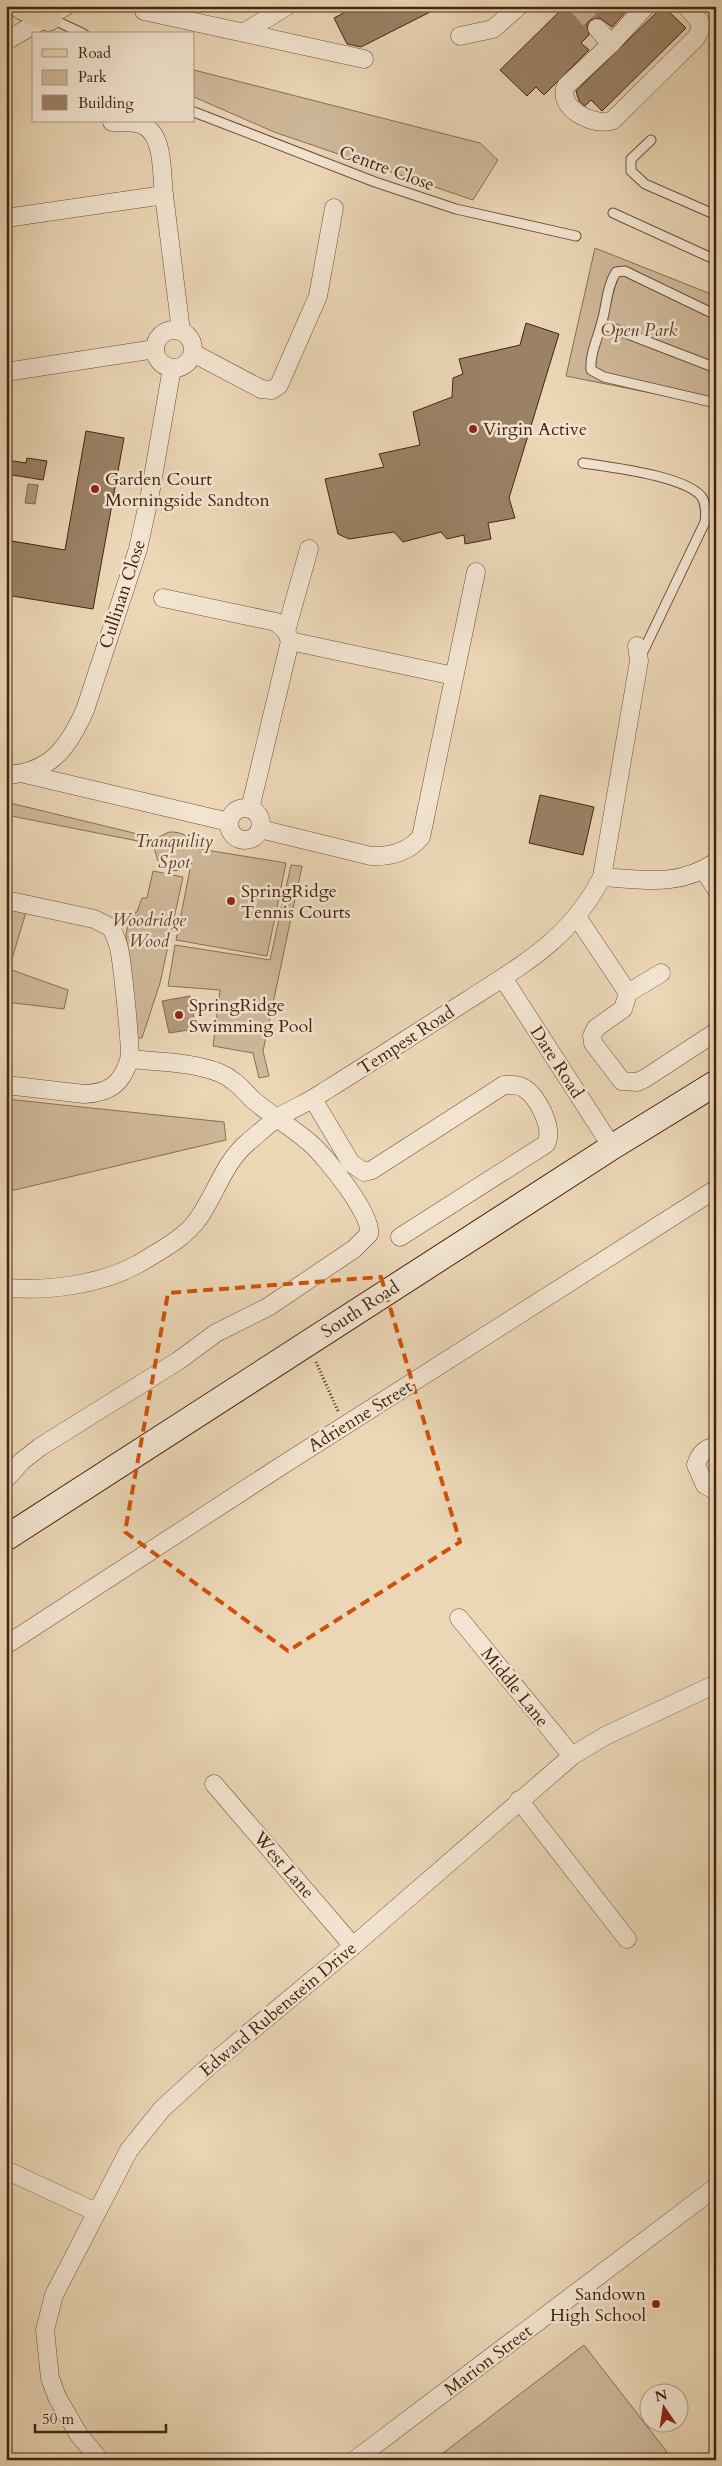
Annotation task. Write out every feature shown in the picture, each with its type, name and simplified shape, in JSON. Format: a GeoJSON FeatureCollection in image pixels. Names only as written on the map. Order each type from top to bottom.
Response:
{"type":"FeatureCollection","features":[{"type":"Feature","properties":{"kind":"main road"},"geometry":{"type":"LineString","coordinates":[[23,6],[57,12]]}},
{"type":"Feature","properties":{"kind":"street"},"geometry":{"type":"LineString","coordinates":[[245,32],[287,6]]}},
{"type":"Feature","properties":{"kind":"street"},"geometry":{"type":"LineString","coordinates":[[460,36],[493,29],[519,6]]}},
{"type":"Feature","properties":{"kind":"street"},"geometry":{"type":"LineString","coordinates":[[646,6],[611,44],[568,84],[564,92],[565,100],[577,113],[600,122],[613,120],[696,38],[700,30],[700,22],[686,6]]}},
{"type":"Feature","properties":{"kind":"street"},"geometry":{"type":"LineString","coordinates":[[144,11],[364,59]]}},
{"type":"Feature","properties":{"kind":"street"},"geometry":{"type":"LineString","coordinates":[[6,41],[57,12]]}},
{"type":"Feature","properties":{"kind":"street"},"geometry":{"type":"LineString","coordinates":[[597,28],[611,44]]}},
{"type":"Feature","properties":{"kind":"street"},"geometry":{"type":"LineString","coordinates":[[112,122],[142,124],[153,134],[158,143],[181,331],[191,340],[193,353],[183,366],[172,368],[158,360],[155,349],[156,342],[166,331],[181,331]]}},
{"type":"Feature","properties":{"kind":"street"},"geometry":{"type":"LineString","coordinates":[[6,218],[164,194]]}},
{"type":"Feature","properties":{"kind":"street"},"geometry":{"type":"LineString","coordinates":[[193,353],[261,389],[272,390],[279,386],[318,296],[334,208]]}},
{"type":"Feature","properties":{"kind":"street"},"geometry":{"type":"LineString","coordinates":[[6,372],[155,349]]}},
{"type":"Feature","properties":{"kind":"street","name":"Cullinan Close"},"geometry":{"type":"LineString","coordinates":[[6,775],[25,774],[46,764],[64,747],[75,731],[85,710],[138,549],[150,494],[172,368]]}},
{"type":"Feature","properties":{"kind":"street"},"geometry":{"type":"LineString","coordinates":[[250,809],[309,549]]}},
{"type":"Feature","properties":{"kind":"street"},"geometry":{"type":"LineString","coordinates":[[260,829],[371,856],[383,857],[413,847],[421,837],[476,572]]}},
{"type":"Feature","properties":{"kind":"street"},"geometry":{"type":"LineString","coordinates":[[162,598],[276,622],[288,636],[454,676]]}},
{"type":"Feature","properties":{"kind":"street","name":"Tempest Road"},"geometry":{"type":"LineString","coordinates":[[6,1288],[46,1288],[84,1282],[116,1274],[141,1262],[192,1227],[228,1165],[245,1145],[278,1118],[313,1100],[503,978],[540,953],[566,930],[591,898],[602,877],[638,654]]}},
{"type":"Feature","properties":{"kind":"street"},"geometry":{"type":"LineString","coordinates":[[25,774],[229,822]]}},
{"type":"Feature","properties":{"kind":"street"},"geometry":{"type":"LineString","coordinates":[[241,808],[250,809],[260,817],[260,829],[249,839],[241,839],[235,836],[229,822],[233,814],[241,808]]}},
{"type":"Feature","properties":{"kind":"street"},"geometry":{"type":"LineString","coordinates":[[602,877],[662,881],[678,879],[710,866],[716,889]]}},
{"type":"Feature","properties":{"kind":"street"},"geometry":{"type":"LineString","coordinates":[[6,900],[94,919],[110,927],[119,950],[130,1058],[120,1079],[114,1086],[96,1094],[6,1085]]}},
{"type":"Feature","properties":{"kind":"street"},"geometry":{"type":"LineString","coordinates":[[577,917],[628,993]]}},
{"type":"Feature","properties":{"kind":"street"},"geometry":{"type":"LineString","coordinates":[[661,973],[628,993],[623,1009],[596,1028],[592,1036],[593,1043],[622,1081],[637,1082],[644,1079],[716,1032]]}},
{"type":"Feature","properties":{"kind":"street","name":"Dare Road"},"geometry":{"type":"LineString","coordinates":[[503,978],[612,1147]]}},
{"type":"Feature","properties":{"kind":"street"},"geometry":{"type":"LineString","coordinates":[[6,1479],[28,1457],[75,1424],[178,1361],[216,1333],[268,1307],[366,1240],[370,1230],[368,1223],[327,1161],[311,1143],[253,1100],[235,1081],[209,1069],[130,1058]]}},
{"type":"Feature","properties":{"kind":"street","name":"South Road"},"geometry":{"type":"LineString","coordinates":[[6,1538],[612,1147],[716,1083]]}},
{"type":"Feature","properties":{"kind":"street"},"geometry":{"type":"LineString","coordinates":[[313,1100],[351,1162],[364,1172],[372,1170],[504,1085],[523,1087],[531,1096],[549,1127],[546,1144],[400,1238]]}},
{"type":"Feature","properties":{"kind":"street","name":"Adrienne Street"},"geometry":{"type":"LineString","coordinates":[[6,1645],[716,1189]]}},
{"type":"Feature","properties":{"kind":"street"},"geometry":{"type":"LineString","coordinates":[[716,1447],[705,1450],[699,1456],[696,1464],[705,1485],[716,1491]]}},
{"type":"Feature","properties":{"kind":"street","name":"Middle Lane"},"geometry":{"type":"LineString","coordinates":[[459,1618],[572,1756]]}},
{"type":"Feature","properties":{"kind":"street","name":"Edward Rubenstein Drive"},"geometry":{"type":"LineString","coordinates":[[100,2460],[79,2435],[57,2397],[50,2378],[45,2330],[54,2295],[129,2150],[162,2109],[208,2067],[353,1946],[572,1756],[605,1736],[716,1684]]}},
{"type":"Feature","properties":{"kind":"street","name":"West Lane"},"geometry":{"type":"LineString","coordinates":[[214,1784],[353,1946]]}},
{"type":"Feature","properties":{"kind":"street"},"geometry":{"type":"LineString","coordinates":[[519,1800],[627,1939]]}},
{"type":"Feature","properties":{"kind":"street"},"geometry":{"type":"LineString","coordinates":[[6,2170],[96,2212]]}},
{"type":"Feature","properties":{"kind":"street","name":"Marion Street"},"geometry":{"type":"LineString","coordinates":[[355,2460],[716,2186]]}},
{"type":"Feature","properties":{"kind":"lane"},"geometry":{"type":"LineString","coordinates":[[57,12],[82,32]]}},
{"type":"Feature","properties":{"kind":"lane","name":"Centre Close"},"geometry":{"type":"LineString","coordinates":[[195,112],[375,182],[456,209],[576,236]]}},
{"type":"Feature","properties":{"kind":"lane"},"geometry":{"type":"LineString","coordinates":[[651,140],[631,159],[631,171],[645,184],[716,215]]}},
{"type":"Feature","properties":{"kind":"lane"},"geometry":{"type":"LineString","coordinates":[[613,213],[715,258]]}},
{"type":"Feature","properties":{"kind":"lane"},"geometry":{"type":"LineString","coordinates":[[716,315],[625,271],[616,272],[611,281],[602,324],[590,357],[591,370],[604,377],[716,403]]}},
{"type":"Feature","properties":{"kind":"lane"},"geometry":{"type":"LineString","coordinates":[[602,324],[716,368]]}},
{"type":"Feature","properties":{"kind":"lane"},"geometry":{"type":"LineString","coordinates":[[583,463],[660,476],[695,490],[702,498],[706,508],[706,522],[638,654]]}},
{"type":"Feature","properties":{"kind":"path"},"geometry":{"type":"LineString","coordinates":[[307,1343],[346,1425]]}},
{"type":"Feature","properties":{"kind":"highlighted area"},"geometry":{"type":"Polygon","coordinates":[[[381,1277],[460,1542],[288,1651],[125,1532],[168,1293],[381,1277]]]}},
{"type":"Feature","properties":{"kind":"green space"},"geometry":{"type":"Polygon","coordinates":[[[195,70],[480,143],[498,160],[473,200],[274,132],[195,97],[195,70]]]}},
{"type":"Feature","properties":{"kind":"green space","name":"Open Park"},"geometry":{"type":"Polygon","coordinates":[[[595,248],[716,296],[716,406],[566,376],[595,248]]]}},
{"type":"Feature","properties":{"kind":"green space"},"geometry":{"type":"Polygon","coordinates":[[[6,802],[150,837],[148,843],[6,815],[6,802]]]}},
{"type":"Feature","properties":{"kind":"green space","name":"SpringRidge Tennis Courts"},"geometry":{"type":"Polygon","coordinates":[[[169,832],[185,835],[194,848],[286,863],[267,956],[176,940],[192,859],[185,866],[175,871],[160,867],[154,848],[159,837],[169,832]]]}},
{"type":"Feature","properties":{"kind":"green space"},"geometry":{"type":"Polygon","coordinates":[[[291,865],[302,866],[263,1051],[269,1076],[259,1078],[253,1053],[213,1046],[220,990],[168,986],[175,945],[270,960],[291,865]]]}},
{"type":"Feature","properties":{"kind":"green space","name":"Woodridge Wood"},"geometry":{"type":"Polygon","coordinates":[[[153,871],[183,877],[160,983],[142,1038],[135,1038],[126,935],[130,913],[137,912],[142,898],[147,898],[153,871]]]}},
{"type":"Feature","properties":{"kind":"green space"},"geometry":{"type":"Polygon","coordinates":[[[6,908],[26,912],[9,969],[68,990],[64,1009],[6,1002],[6,908]]]}},
{"type":"Feature","properties":{"kind":"green space"},"geometry":{"type":"Polygon","coordinates":[[[6,1099],[224,1122],[226,1140],[6,1192],[6,1099]]]}},
{"type":"Feature","properties":{"kind":"green space"},"geometry":{"type":"Polygon","coordinates":[[[584,2345],[640,2417],[640,2434],[653,2434],[667,2452],[657,2460],[434,2460],[584,2345]]]}},
{"type":"Feature","properties":{"kind":"shaded area"},"geometry":{"type":"Polygon","coordinates":[[[28,484],[38,485],[35,504],[25,503],[28,484]]]}},
{"type":"Feature","properties":{"kind":"shaded area","name":"SpringRidge Swimming Pool"},"geometry":{"type":"Polygon","coordinates":[[[190,996],[196,1029],[169,1033],[162,1001],[190,996]]]}},
{"type":"Feature","properties":{"kind":"building"},"geometry":{"type":"Polygon","coordinates":[[[357,6],[442,6],[361,47],[347,44],[334,18],[357,6]]]}},
{"type":"Feature","properties":{"kind":"building"},"geometry":{"type":"Polygon","coordinates":[[[565,6],[631,6],[612,27],[600,18],[590,20],[587,25],[589,35],[581,43],[589,50],[544,95],[536,87],[527,96],[500,70],[565,6]]]}},
{"type":"Feature","properties":{"kind":"building"},"geometry":{"type":"Polygon","coordinates":[[[663,6],[686,28],[602,111],[591,100],[585,106],[579,101],[576,91],[663,6]]]}},
{"type":"Feature","properties":{"kind":"building","name":"Virgin Active"},"geometry":{"type":"Polygon","coordinates":[[[526,323],[559,334],[509,498],[515,518],[488,523],[491,539],[465,544],[464,535],[447,539],[441,532],[403,542],[394,532],[349,539],[338,534],[325,479],[384,467],[379,454],[420,445],[413,412],[452,397],[453,378],[463,374],[459,359],[520,345],[526,323]]]}},
{"type":"Feature","properties":{"kind":"building","name":"Garden Court Morningside Sandton"},"geometry":{"type":"Polygon","coordinates":[[[86,431],[124,438],[93,609],[6,595],[6,540],[65,550],[86,431]]]}},
{"type":"Feature","properties":{"kind":"building"},"geometry":{"type":"Polygon","coordinates":[[[27,458],[47,461],[43,480],[6,474],[6,460],[26,463],[27,458]]]}},
{"type":"Feature","properties":{"kind":"building"},"geometry":{"type":"Polygon","coordinates":[[[540,795],[594,807],[583,855],[529,843],[540,795]]]}},
{"type":"Feature","properties":{"kind":"tunnel"},"geometry":{"type":"LineString","coordinates":[[578,6],[597,28]]}},
{"type":"Feature","properties":{"kind":"place","name":"Virgin Active"},"geometry":{"type":"Point","coordinates":[473,429]}},
{"type":"Feature","properties":{"kind":"place","name":"Garden Court Morningside Sandton"},"geometry":{"type":"Point","coordinates":[95,489]}},
{"type":"Feature","properties":{"kind":"place","name":"SpringRidge Tennis Courts"},"geometry":{"type":"Point","coordinates":[231,901]}},
{"type":"Feature","properties":{"kind":"place","name":"SpringRidge Swimming Pool"},"geometry":{"type":"Point","coordinates":[179,1015]}},
{"type":"Feature","properties":{"kind":"place","name":"Sandown High School"},"geometry":{"type":"Point","coordinates":[656,2304]}},
{"type":"Feature","properties":{"kind":"park label","name":"Tranquility Spot"},"geometry":{"type":"Point","coordinates":[174,851]}}]}
